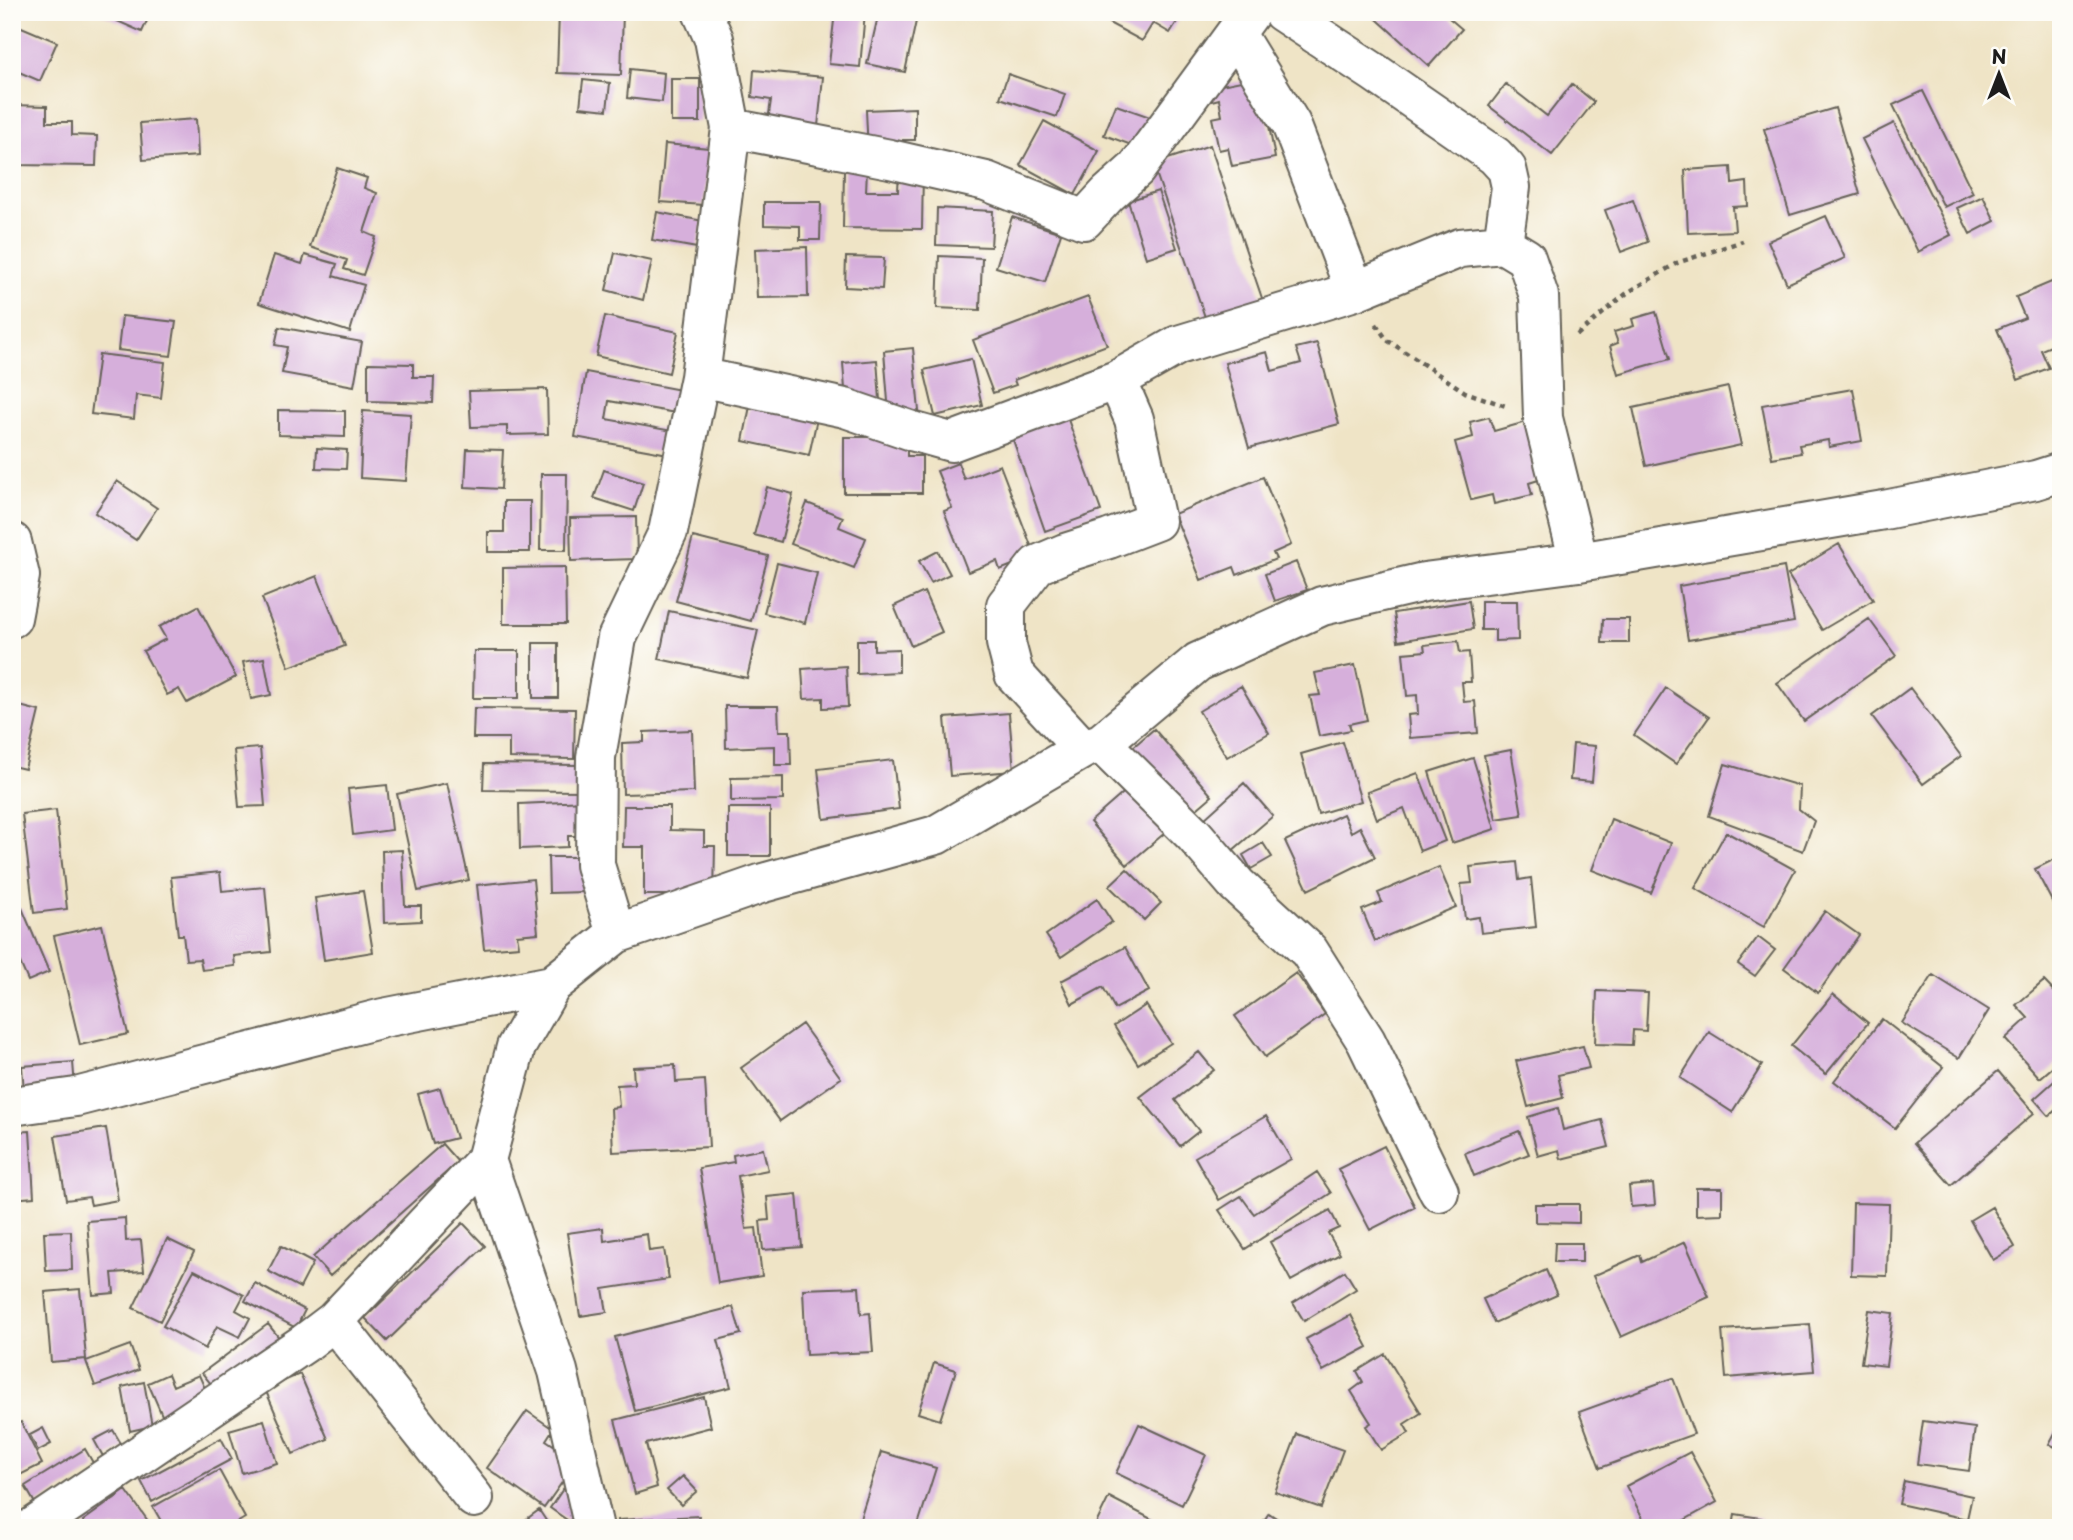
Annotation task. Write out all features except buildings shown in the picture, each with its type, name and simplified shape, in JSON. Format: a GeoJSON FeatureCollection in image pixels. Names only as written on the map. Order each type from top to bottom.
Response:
{"type":"FeatureCollection","features":[{"type":"Feature","properties":{"kind":"street"},"geometry":{"type":"LineString","coordinates":[[616,934],[595,865],[596,757],[617,638],[668,532],[700,377],[731,128],[714,39],[702,12]]}},
{"type":"Feature","properties":{"kind":"street"},"geometry":{"type":"LineString","coordinates":[[1282,12],[1495,156],[1507,169],[1511,187],[1503,244]]}},
{"type":"Feature","properties":{"kind":"street"},"geometry":{"type":"LineString","coordinates":[[731,128],[986,181],[1084,220],[1136,169],[1244,23],[1291,124],[1355,291]]}},
{"type":"Feature","properties":{"kind":"street"},"geometry":{"type":"LineString","coordinates":[[700,377],[845,408],[951,442],[1117,380],[1178,345],[1355,291],[1460,248],[1503,244],[1526,258],[1539,296],[1543,418],[1579,562]]}},
{"type":"Feature","properties":{"kind":"street"},"geometry":{"type":"LineString","coordinates":[[1117,380],[1134,419],[1156,520],[1037,565],[1006,605],[1006,643],[1014,674],[1194,835],[1237,885],[1309,951],[1366,1041],[1439,1192]]}},
{"type":"Feature","properties":{"kind":"street"},"geometry":{"type":"LineString","coordinates":[[32,1528],[334,1321],[486,1160],[516,1047],[552,985],[616,934],[763,883],[936,835],[1092,746],[1198,662],[1322,606],[1424,582],[1579,562],[1884,510],[2036,480],[2061,472]]}},
{"type":"Feature","properties":{"kind":"street"},"geometry":{"type":"LineString","coordinates":[[12,542],[20,576],[12,618]]}},
{"type":"Feature","properties":{"kind":"street"},"geometry":{"type":"LineString","coordinates":[[12,1105],[76,1097],[383,1018],[552,985]]}},
{"type":"Feature","properties":{"kind":"street"},"geometry":{"type":"LineString","coordinates":[[486,1160],[558,1371],[594,1528]]}},
{"type":"Feature","properties":{"kind":"street"},"geometry":{"type":"LineString","coordinates":[[334,1321],[474,1498]]}},
{"type":"Feature","properties":{"kind":"path"},"geometry":{"type":"LineString","coordinates":[[1541,364],[1627,293],[1677,263],[1743,241]]}},
{"type":"Feature","properties":{"kind":"path"},"geometry":{"type":"LineString","coordinates":[[1355,291],[1387,340],[1465,392],[1543,418]]}}]}
